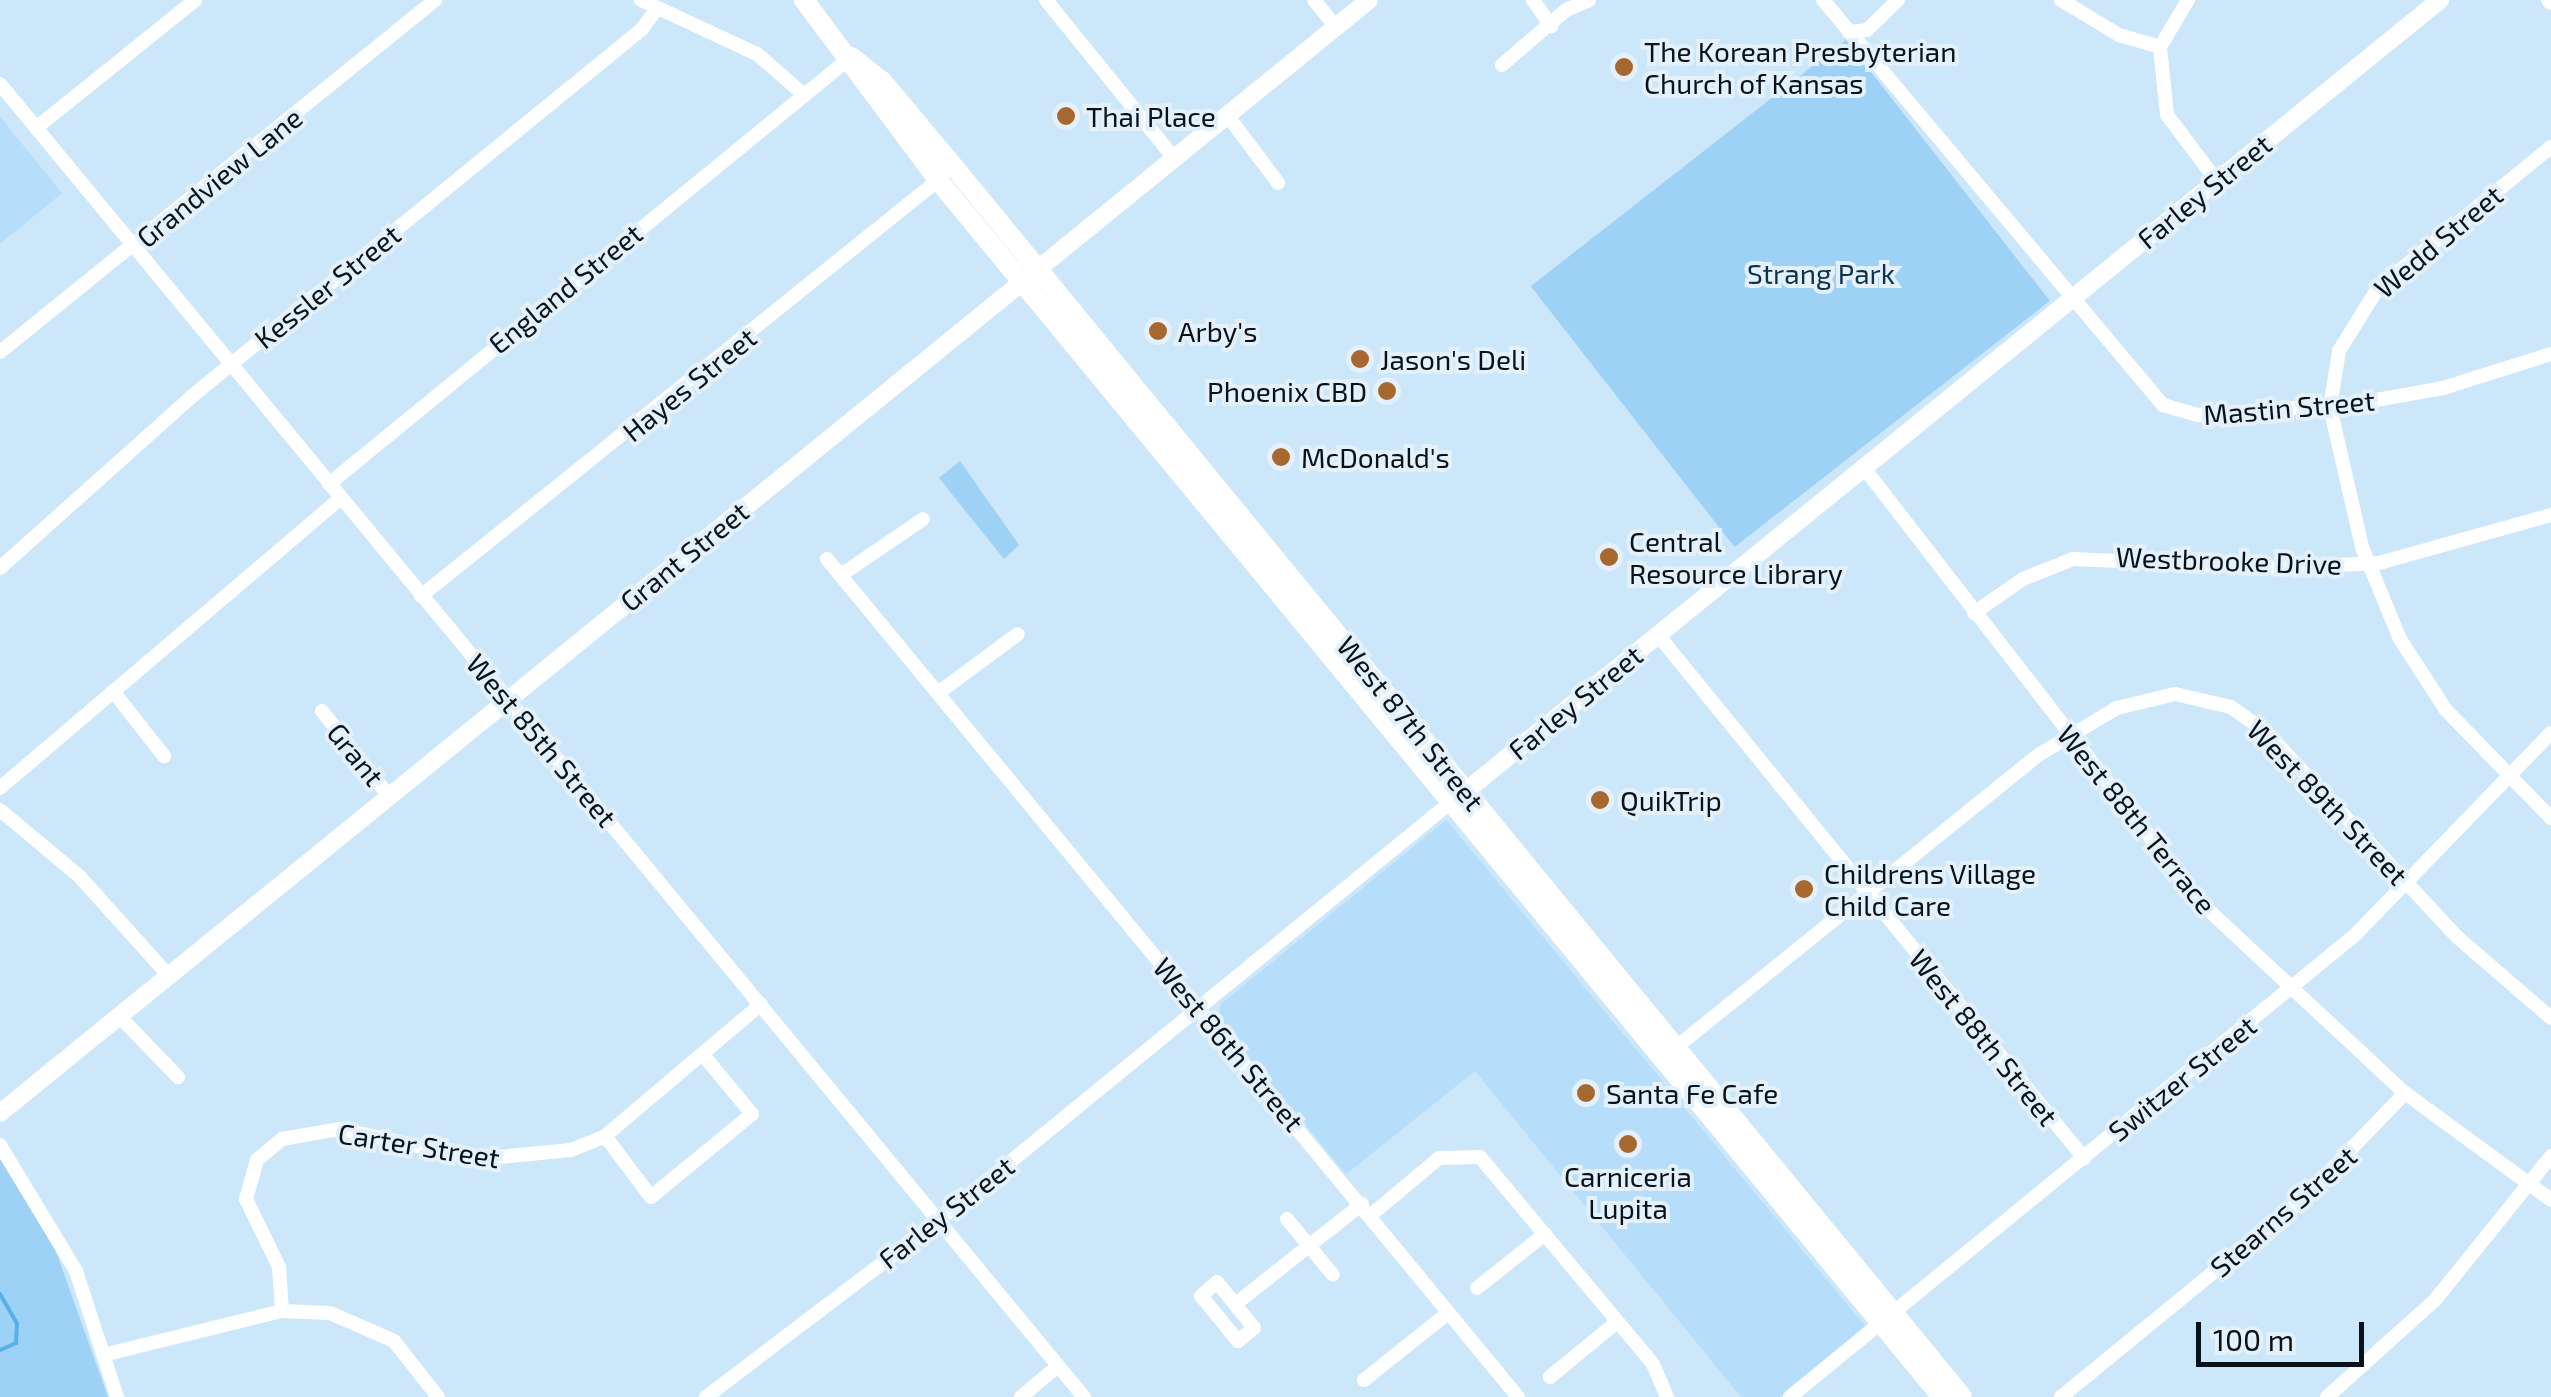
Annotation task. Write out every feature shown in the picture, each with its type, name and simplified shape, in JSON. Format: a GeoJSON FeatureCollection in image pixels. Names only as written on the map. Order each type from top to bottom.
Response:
{"type":"FeatureCollection","features":[{"type":"Feature","properties":{"kind":"main road","name":"West 87th Street"},"geometry":{"type":"LineString","coordinates":[[804,0],[850,58],[882,81],[946,174],[1888,1318],[1962,1397]]}},
{"type":"Feature","properties":{"kind":"main road","name":"West 87th Street"},"geometry":{"type":"LineString","coordinates":[[1888,1318],[1942,1397]]}},
{"type":"Feature","properties":{"kind":"street"},"geometry":{"type":"LineString","coordinates":[[36,128],[195,0]]}},
{"type":"Feature","properties":{"kind":"street","name":"Grandview Lane"},"geometry":{"type":"LineString","coordinates":[[0,352],[435,0]]}},
{"type":"Feature","properties":{"kind":"street"},"geometry":{"type":"LineString","coordinates":[[641,0],[757,54],[803,94]]}},
{"type":"Feature","properties":{"kind":"street"},"geometry":{"type":"LineString","coordinates":[[1046,0],[1174,158]]}},
{"type":"Feature","properties":{"kind":"street"},"geometry":{"type":"LineString","coordinates":[[1314,0],[1336,27]]}},
{"type":"Feature","properties":{"kind":"street","name":"Grant Street"},"geometry":{"type":"LineString","coordinates":[[0,1113],[1369,0]]}},
{"type":"Feature","properties":{"kind":"street"},"geometry":{"type":"LineString","coordinates":[[1533,0],[1552,26]]}},
{"type":"Feature","properties":{"kind":"street"},"geometry":{"type":"LineString","coordinates":[[1502,65],[1589,0]]}},
{"type":"Feature","properties":{"kind":"street"},"geometry":{"type":"LineString","coordinates":[[1822,0],[2069,301]]}},
{"type":"Feature","properties":{"kind":"street"},"geometry":{"type":"LineString","coordinates":[[1849,32],[1867,30],[1898,0]]}},
{"type":"Feature","properties":{"kind":"street"},"geometry":{"type":"LineString","coordinates":[[2062,0],[2118,35],[2160,47]]}},
{"type":"Feature","properties":{"kind":"street"},"geometry":{"type":"LineString","coordinates":[[2188,0],[2160,47],[2167,115],[2217,181]]}},
{"type":"Feature","properties":{"kind":"street","name":"Farley Street"},"geometry":{"type":"LineString","coordinates":[[706,1397],[939,1220],[2440,0]]}},
{"type":"Feature","properties":{"kind":"street","name":"Kessler Street"},"geometry":{"type":"LineString","coordinates":[[0,568],[231,364],[642,30],[657,8]]}},
{"type":"Feature","properties":{"kind":"street","name":"England Street"},"geometry":{"type":"LineString","coordinates":[[329,484],[850,58]]}},
{"type":"Feature","properties":{"kind":"street","name":"West 85th Street"},"geometry":{"type":"LineString","coordinates":[[0,84],[1084,1397]]}},
{"type":"Feature","properties":{"kind":"street"},"geometry":{"type":"LineString","coordinates":[[1227,115],[1278,182]]}},
{"type":"Feature","properties":{"kind":"street","name":"Wedd Street"},"geometry":{"type":"LineString","coordinates":[[2330,406],[2339,351],[2378,288],[2551,146]]}},
{"type":"Feature","properties":{"kind":"street","name":"Hayes Street"},"geometry":{"type":"LineString","coordinates":[[422,596],[946,174]]}},
{"type":"Feature","properties":{"kind":"street","name":"Mastin Street"},"geometry":{"type":"LineString","coordinates":[[2069,301],[2146,392],[2175,410],[2330,406],[2443,388],[2551,354]]}},
{"type":"Feature","properties":{"kind":"street"},"geometry":{"type":"LineString","coordinates":[[2330,406],[2367,563],[2423,677],[2508,776],[2551,818]]}},
{"type":"Feature","properties":{"kind":"street","name":"West 88th Terrace"},"geometry":{"type":"LineString","coordinates":[[1864,468],[2174,874],[2405,1093],[2551,1200]]}},
{"type":"Feature","properties":{"kind":"street"},"geometry":{"type":"LineString","coordinates":[[0,788],[341,498]]}},
{"type":"Feature","properties":{"kind":"street","name":"Westbrooke Drive"},"geometry":{"type":"LineString","coordinates":[[1974,613],[2024,578],[2091,557],[2277,568],[2367,563],[2453,548],[2551,515]]}},
{"type":"Feature","properties":{"kind":"street"},"geometry":{"type":"LineString","coordinates":[[841,576],[923,519]]}},
{"type":"Feature","properties":{"kind":"street","name":"West 86th Street"},"geometry":{"type":"LineString","coordinates":[[827,558],[1517,1397]]}},
{"type":"Feature","properties":{"kind":"street"},"geometry":{"type":"LineString","coordinates":[[938,693],[1018,634]]}},
{"type":"Feature","properties":{"kind":"street","name":"West 88th Street"},"geometry":{"type":"LineString","coordinates":[[1658,635],[2084,1158]]}},
{"type":"Feature","properties":{"kind":"street"},"geometry":{"type":"LineString","coordinates":[[114,691],[164,756]]}},
{"type":"Feature","properties":{"kind":"street","name":"West 89th Street"},"geometry":{"type":"LineString","coordinates":[[2068,736],[2152,696],[2187,694],[2231,707],[2266,732],[2408,885],[2551,1018]]}},
{"type":"Feature","properties":{"kind":"street","name":"Grant"},"geometry":{"type":"LineString","coordinates":[[322,711],[389,796]]}},
{"type":"Feature","properties":{"kind":"street","name":"Switzer Street"},"geometry":{"type":"LineString","coordinates":[[1790,1397],[2291,989],[2408,885],[2551,733]]}},
{"type":"Feature","properties":{"kind":"street"},"geometry":{"type":"LineString","coordinates":[[1670,1052],[2068,736]]}},
{"type":"Feature","properties":{"kind":"street"},"geometry":{"type":"LineString","coordinates":[[0,810],[80,877],[169,976]]}},
{"type":"Feature","properties":{"kind":"street","name":"Carter Street"},"geometry":{"type":"LineString","coordinates":[[282,1311],[280,1267],[246,1198],[257,1160],[282,1139],[340,1129],[511,1160],[605,1136],[761,1004]]}},
{"type":"Feature","properties":{"kind":"street"},"geometry":{"type":"LineString","coordinates":[[119,1016],[178,1078]]}},
{"type":"Feature","properties":{"kind":"street"},"geometry":{"type":"LineString","coordinates":[[605,1136],[651,1197],[752,1114],[704,1056]]}},
{"type":"Feature","properties":{"kind":"street","name":"Stearns Street"},"geometry":{"type":"LineString","coordinates":[[2061,1397],[2303,1199],[2405,1093]]}},
{"type":"Feature","properties":{"kind":"street"},"geometry":{"type":"LineString","coordinates":[[0,1145],[62,1241],[107,1354],[117,1397]]}},
{"type":"Feature","properties":{"kind":"street"},"geometry":{"type":"LineString","coordinates":[[1238,1302],[1309,1246],[1439,1158],[1469,1152],[1490,1165],[1663,1377],[1667,1397]]}},
{"type":"Feature","properties":{"kind":"street"},"geometry":{"type":"LineString","coordinates":[[2327,1397],[2435,1300],[2551,1156]]}},
{"type":"Feature","properties":{"kind":"street"},"geometry":{"type":"LineString","coordinates":[[1287,1218],[1333,1275]]}},
{"type":"Feature","properties":{"kind":"street"},"geometry":{"type":"LineString","coordinates":[[1477,1288],[1545,1234]]}},
{"type":"Feature","properties":{"kind":"street"},"geometry":{"type":"LineString","coordinates":[[107,1354],[282,1311],[330,1312],[384,1334],[438,1397]]}},
{"type":"Feature","properties":{"kind":"street"},"geometry":{"type":"LineString","coordinates":[[1364,1380],[1448,1312]]}},
{"type":"Feature","properties":{"kind":"street"},"geometry":{"type":"LineString","coordinates":[[1550,1376],[1616,1322]]}},
{"type":"Feature","properties":{"kind":"street"},"geometry":{"type":"LineString","coordinates":[[1021,1397],[1058,1366]]}},
{"type":"Feature","properties":{"kind":"shaded area"},"geometry":{"type":"Polygon","coordinates":[[[0,117],[62,193],[0,244],[0,117]]]}},
{"type":"Feature","properties":{"kind":"shaded area"},"geometry":{"type":"Polygon","coordinates":[[[1446,820],[1865,1326],[1780,1397],[1741,1397],[1475,1071],[1346,1174],[1218,1019],[1221,1004],[1446,820]]]}},
{"type":"Feature","properties":{"kind":"green space","name":"Strang Park"},"geometry":{"type":"Polygon","coordinates":[[[1846,40],[2050,301],[1735,547],[1531,286],[1846,40]]]}},
{"type":"Feature","properties":{"kind":"green space"},"geometry":{"type":"Polygon","coordinates":[[[960,461],[1019,545],[1004,559],[939,478],[960,461]]]}},
{"type":"Feature","properties":{"kind":"green space"},"geometry":{"type":"Polygon","coordinates":[[[0,1159],[54,1246],[108,1397],[0,1397],[0,1159]]]}},
{"type":"Feature","properties":{"kind":"waterway"},"geometry":{"type":"LineString","coordinates":[[0,1294],[17,1324],[16,1343],[0,1350]]}},
{"type":"Feature","properties":{"kind":"place","name":"The Korean Presbyterian Church of Kansas"},"geometry":{"type":"Point","coordinates":[1624,67]}},
{"type":"Feature","properties":{"kind":"place","name":"Thai Place"},"geometry":{"type":"Point","coordinates":[1066,116]}},
{"type":"Feature","properties":{"kind":"place","name":"Arby's"},"geometry":{"type":"Point","coordinates":[1158,331]}},
{"type":"Feature","properties":{"kind":"place","name":"Jason's Deli"},"geometry":{"type":"Point","coordinates":[1360,359]}},
{"type":"Feature","properties":{"kind":"place","name":"Phoenix CBD"},"geometry":{"type":"Point","coordinates":[1387,391]}},
{"type":"Feature","properties":{"kind":"place","name":"McDonald's"},"geometry":{"type":"Point","coordinates":[1281,457]}},
{"type":"Feature","properties":{"kind":"place","name":"Central Resource Library"},"geometry":{"type":"Point","coordinates":[1609,557]}},
{"type":"Feature","properties":{"kind":"place","name":"QuikTrip"},"geometry":{"type":"Point","coordinates":[1600,800]}},
{"type":"Feature","properties":{"kind":"place","name":"Childrens Village Child Care"},"geometry":{"type":"Point","coordinates":[1804,889]}},
{"type":"Feature","properties":{"kind":"place","name":"Santa Fe Cafe"},"geometry":{"type":"Point","coordinates":[1586,1093]}},
{"type":"Feature","properties":{"kind":"place","name":"Carniceria Lupita"},"geometry":{"type":"Point","coordinates":[1628,1144]}}]}
